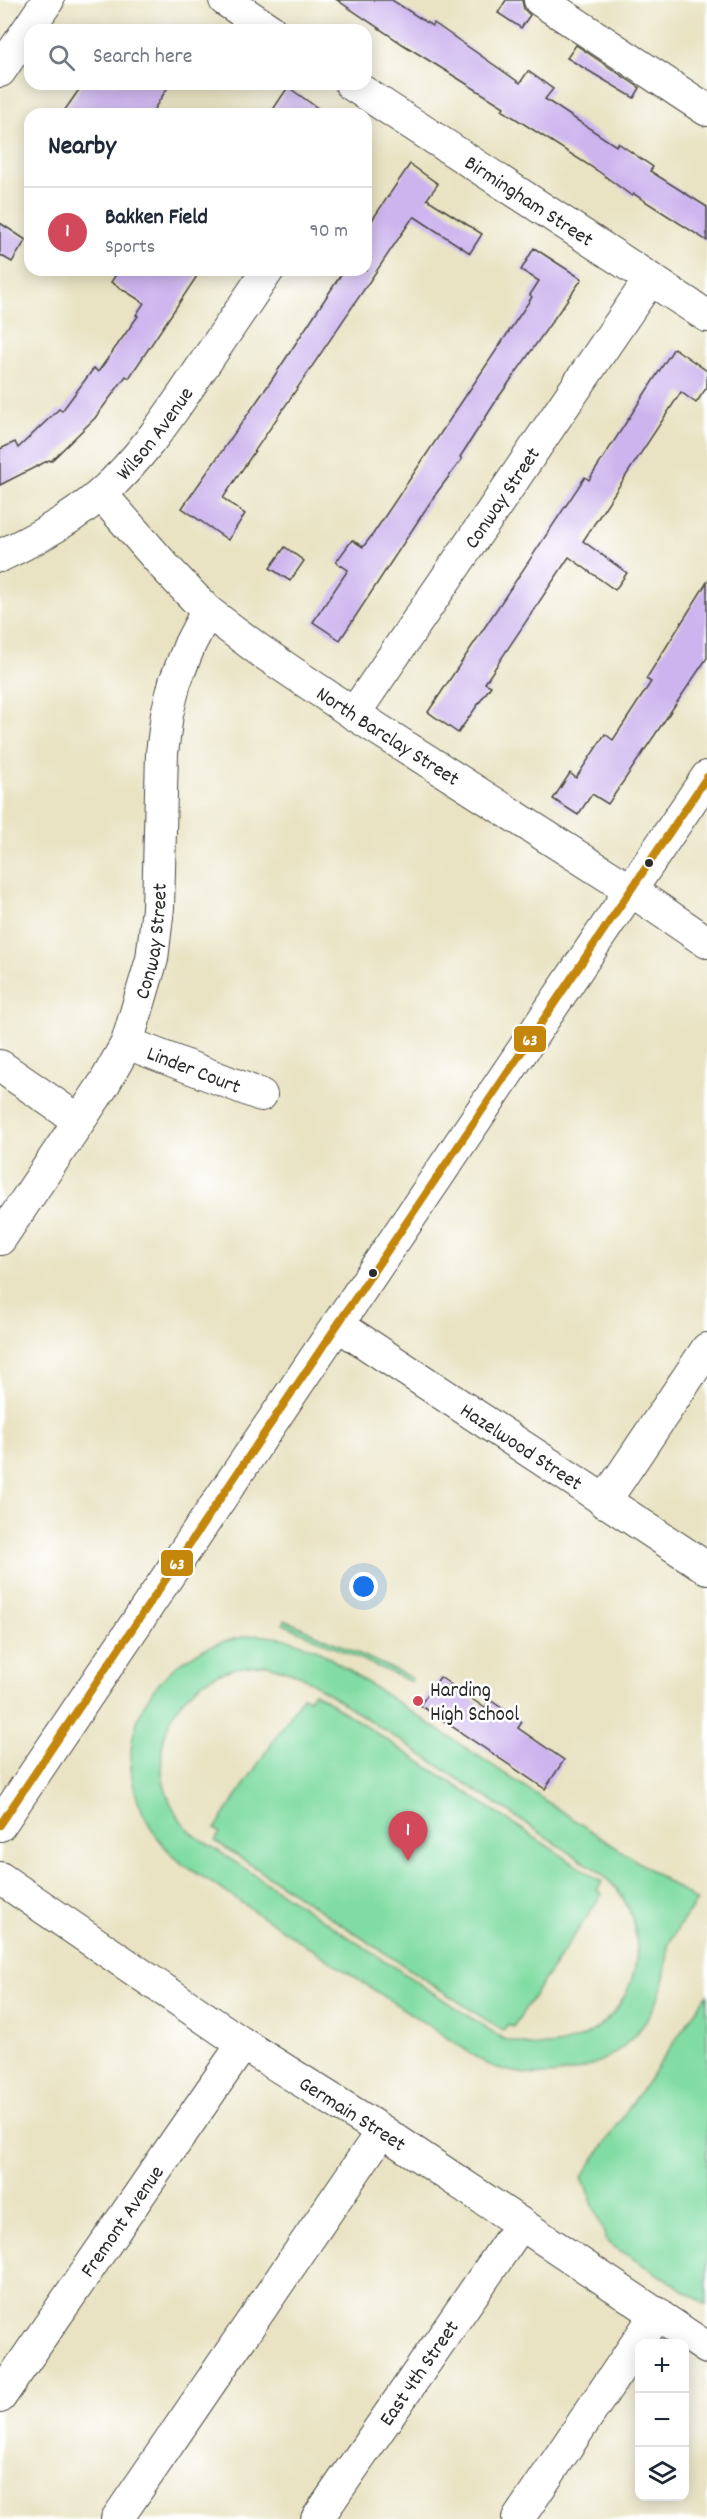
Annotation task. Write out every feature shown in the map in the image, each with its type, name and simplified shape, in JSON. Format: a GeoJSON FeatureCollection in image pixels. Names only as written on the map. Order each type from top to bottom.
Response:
{"type":"FeatureCollection","features":[{"type":"Feature","properties":{"kind":"street"},"geometry":{"type":"LineString","coordinates":[[32,24],[48,0]]}},
{"type":"Feature","properties":{"kind":"street"},"geometry":{"type":"LineString","coordinates":[[225,0],[261,24]]}},
{"type":"Feature","properties":{"kind":"street"},"geometry":{"type":"LineString","coordinates":[[540,0],[707,110]]}},
{"type":"Feature","properties":{"kind":"street"},"geometry":{"type":"LineString","coordinates":[[0,71],[24,36]]}},
{"type":"Feature","properties":{"kind":"street","name":"Birmingham Street"},"geometry":{"type":"LineString","coordinates":[[355,90],[368,108]]}},
{"type":"Feature","properties":{"kind":"street","name":"Birmingham Street"},"geometry":{"type":"LineString","coordinates":[[373,115],[650,279],[707,316]]}},
{"type":"Feature","properties":{"kind":"street","name":"Wilson Avenue"},"geometry":{"type":"LineString","coordinates":[[0,556],[53,529],[101,494],[135,461],[165,422],[264,276]]}},
{"type":"Feature","properties":{"kind":"street","name":"Conway Street"},"geometry":{"type":"LineString","coordinates":[[354,714],[650,279]]}},
{"type":"Feature","properties":{"kind":"street","name":"North Barclay Street"},"geometry":{"type":"LineString","coordinates":[[101,494],[207,611],[354,714],[632,891],[707,942]]}},
{"type":"Feature","properties":{"kind":"street","name":"Conway Street"},"geometry":{"type":"LineString","coordinates":[[0,1239],[104,1084],[127,1043],[152,959],[158,908],[162,753],[167,714],[174,682],[207,611]]}},
{"type":"Feature","properties":{"kind":"street"},"geometry":{"type":"LineString","coordinates":[[0,1825],[707,777]]}},
{"type":"Feature","properties":{"kind":"street","name":"Linder Court"},"geometry":{"type":"LineString","coordinates":[[127,1043],[261,1095]]}},
{"type":"Feature","properties":{"kind":"street"},"geometry":{"type":"LineString","coordinates":[[0,1066],[78,1120]]}},
{"type":"Feature","properties":{"kind":"street","name":"Hazelwood Street"},"geometry":{"type":"LineString","coordinates":[[338,1325],[707,1568]]}},
{"type":"Feature","properties":{"kind":"street"},"geometry":{"type":"LineString","coordinates":[[604,1502],[707,1348]]}},
{"type":"Feature","properties":{"kind":"street","name":"Germain Street"},"geometry":{"type":"LineString","coordinates":[[0,1878],[243,2044],[382,2131],[707,2348]]}},
{"type":"Feature","properties":{"kind":"street","name":"Fremont Avenue"},"geometry":{"type":"LineString","coordinates":[[0,2397],[243,2044]]}},
{"type":"Feature","properties":{"kind":"street"},"geometry":{"type":"LineString","coordinates":[[117,2519],[382,2131]]}},
{"type":"Feature","properties":{"kind":"street","name":"East 4th Street"},"geometry":{"type":"LineString","coordinates":[[317,2519],[521,2224]]}},
{"type":"Feature","properties":{"kind":"street"},"geometry":{"type":"LineString","coordinates":[[518,2519],[657,2313]]}},
{"type":"Feature","properties":{"kind":"green space"},"geometry":{"type":"Polygon","coordinates":[[[285,1620],[412,1678],[411,1682],[283,1624],[285,1620]]]}},
{"type":"Feature","properties":{"kind":"green space"},"geometry":{"type":"Polygon","coordinates":[[[258,1635],[288,1639],[318,1650],[697,1901],[670,1943],[660,1994],[641,2027],[624,2045],[605,2059],[560,2074],[536,2075],[512,2072],[487,2064],[181,1863],[152,1829],[136,1793],[131,1757],[137,1722],[153,1690],[180,1664],[215,1645],[258,1635]],[[268,1665],[239,1668],[220,1673],[203,1682],[180,1704],[169,1722],[163,1742],[162,1763],[164,1784],[171,1803],[182,1822],[197,1837],[503,2039],[532,2045],[562,2044],[585,2036],[604,2023],[619,2006],[629,1986],[635,1965],[637,1942],[633,1920],[615,1887],[598,1871],[302,1676],[268,1665]]]}},
{"type":"Feature","properties":{"kind":"green space"},"geometry":{"type":"Polygon","coordinates":[[[314,1692],[602,1882],[597,1890],[602,1894],[513,2027],[508,2024],[503,2031],[215,1841],[220,1833],[215,1829],[303,1696],[309,1699],[314,1692]]]}},
{"type":"Feature","properties":{"kind":"green space"},"geometry":{"type":"Polygon","coordinates":[[[707,1994],[707,2305],[608,2243],[582,2177],[707,1994]]]}},
{"type":"Feature","properties":{"kind":"building"},"geometry":{"type":"Polygon","coordinates":[[[337,0],[392,0],[432,26],[434,23],[520,83],[528,71],[553,89],[545,99],[616,146],[618,143],[653,167],[650,171],[707,207],[707,241],[634,194],[632,196],[598,171],[502,110],[504,107],[337,0]]]}},
{"type":"Feature","properties":{"kind":"building"},"geometry":{"type":"Polygon","coordinates":[[[506,0],[522,0],[524,9],[530,15],[521,28],[498,13],[506,0]]]}},
{"type":"Feature","properties":{"kind":"building"},"geometry":{"type":"Polygon","coordinates":[[[576,45],[640,88],[634,98],[567,58],[576,45]]]}},
{"type":"Feature","properties":{"kind":"building"},"geometry":{"type":"Polygon","coordinates":[[[79,90],[166,90],[155,108],[66,108],[79,90]]]}},
{"type":"Feature","properties":{"kind":"building"},"geometry":{"type":"Polygon","coordinates":[[[286,90],[292,90],[318,108],[274,108],[286,90]]]}},
{"type":"Feature","properties":{"kind":"building"},"geometry":{"type":"Polygon","coordinates":[[[410,164],[438,184],[427,199],[482,234],[470,253],[415,217],[411,220],[223,498],[245,514],[228,540],[182,508],[269,384],[340,276],[372,276],[372,220],[410,164]]]}},
{"type":"Feature","properties":{"kind":"building"},"geometry":{"type":"Polygon","coordinates":[[[0,223],[24,239],[24,243],[12,262],[0,255],[0,223]]]}},
{"type":"Feature","properties":{"kind":"building"},"geometry":{"type":"Polygon","coordinates":[[[534,248],[582,279],[498,398],[460,457],[462,459],[435,495],[340,640],[313,622],[348,570],[336,562],[352,540],[363,547],[373,534],[532,297],[530,295],[539,281],[521,270],[534,248]]]}},
{"type":"Feature","properties":{"kind":"building"},"geometry":{"type":"Polygon","coordinates":[[[115,276],[197,276],[129,378],[126,376],[95,418],[51,461],[0,485],[0,449],[15,442],[18,448],[59,409],[62,411],[94,368],[98,372],[138,316],[136,315],[144,303],[111,282],[115,276]]]}},
{"type":"Feature","properties":{"kind":"building"},"geometry":{"type":"Polygon","coordinates":[[[674,348],[707,371],[707,387],[696,403],[681,392],[583,541],[627,573],[615,590],[569,557],[485,683],[491,686],[458,733],[428,712],[585,477],[589,480],[674,348]]]}},
{"type":"Feature","properties":{"kind":"building"},"geometry":{"type":"Polygon","coordinates":[[[285,547],[304,561],[290,581],[270,568],[285,547]]]}},
{"type":"Feature","properties":{"kind":"building"},"geometry":{"type":"Polygon","coordinates":[[[707,582],[707,658],[608,804],[592,794],[578,815],[553,799],[570,773],[576,778],[605,734],[613,740],[651,682],[646,679],[707,582]]]}},
{"type":"Feature","properties":{"kind":"building"},"geometry":{"type":"Polygon","coordinates":[[[440,1677],[485,1708],[490,1700],[522,1722],[518,1728],[564,1760],[545,1789],[420,1705],[440,1677]]]}},
{"type":"Feature","properties":{"kind":"transit line","name":"63"},"geometry":{"type":"LineString","coordinates":[[0,1825],[707,777]]}},
{"type":"Feature","properties":{"kind":"place","name":"Harding High School"},"geometry":{"type":"Point","coordinates":[418,1701]}},
{"type":"Feature","properties":{"kind":"place","name":"Bakken Field"},"geometry":{"type":"Point","coordinates":[408,1861]}}]}
